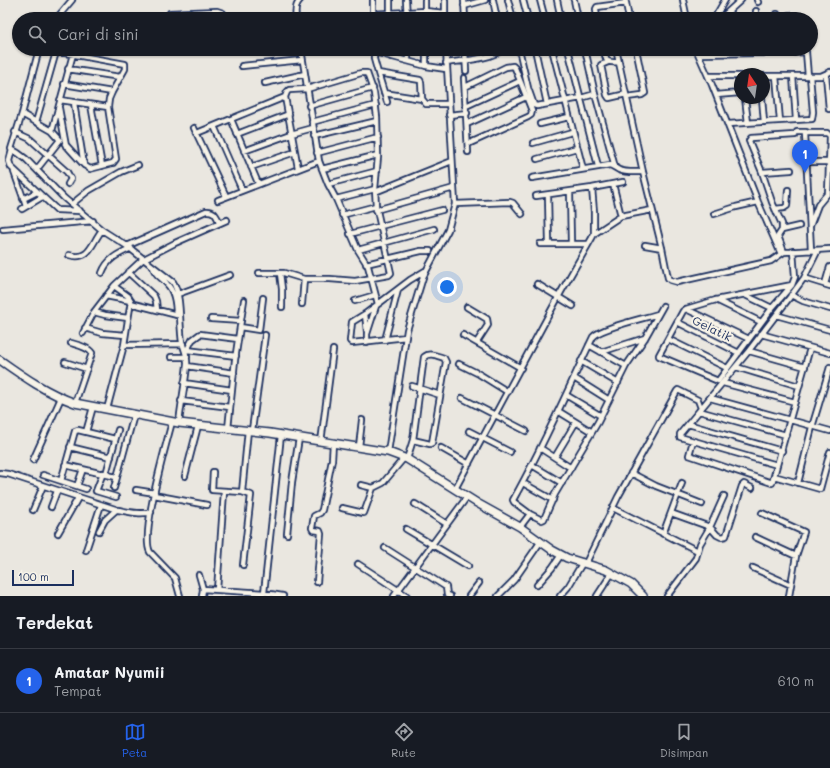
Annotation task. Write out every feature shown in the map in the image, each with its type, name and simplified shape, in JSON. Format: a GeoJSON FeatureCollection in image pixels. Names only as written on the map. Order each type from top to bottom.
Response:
{"type":"FeatureCollection","features":[{"type":"Feature","properties":{"kind":"main road"},"geometry":{"type":"LineString","coordinates":[[0,360],[43,389],[75,403],[198,426],[250,430],[388,452],[405,458],[467,497],[520,527],[550,549],[567,558],[612,573],[631,584],[643,596]]}},
{"type":"Feature","properties":{"kind":"street"},"geometry":{"type":"LineString","coordinates":[[62,12],[72,0]]}},
{"type":"Feature","properties":{"kind":"street"},"geometry":{"type":"LineString","coordinates":[[295,12],[297,3],[300,0]]}},
{"type":"Feature","properties":{"kind":"street"},"geometry":{"type":"LineString","coordinates":[[373,0],[373,12]]}},
{"type":"Feature","properties":{"kind":"street"},"geometry":{"type":"LineString","coordinates":[[390,0],[390,12]]}},
{"type":"Feature","properties":{"kind":"street"},"geometry":{"type":"LineString","coordinates":[[406,0],[406,12],[435,12]]}},
{"type":"Feature","properties":{"kind":"street"},"geometry":{"type":"LineString","coordinates":[[425,0],[425,11]]}},
{"type":"Feature","properties":{"kind":"street"},"geometry":{"type":"LineString","coordinates":[[445,0],[445,12]]}},
{"type":"Feature","properties":{"kind":"street"},"geometry":{"type":"LineString","coordinates":[[464,0],[464,12]]}},
{"type":"Feature","properties":{"kind":"street"},"geometry":{"type":"LineString","coordinates":[[464,6],[485,0]]}},
{"type":"Feature","properties":{"kind":"street"},"geometry":{"type":"LineString","coordinates":[[493,0],[495,12]]}},
{"type":"Feature","properties":{"kind":"street"},"geometry":{"type":"LineString","coordinates":[[508,0],[511,12]]}},
{"type":"Feature","properties":{"kind":"street"},"geometry":{"type":"LineString","coordinates":[[523,0],[526,12]]}},
{"type":"Feature","properties":{"kind":"street"},"geometry":{"type":"LineString","coordinates":[[540,0],[543,12]]}},
{"type":"Feature","properties":{"kind":"street"},"geometry":{"type":"LineString","coordinates":[[557,0],[560,12]]}},
{"type":"Feature","properties":{"kind":"street"},"geometry":{"type":"LineString","coordinates":[[574,0],[577,12]]}},
{"type":"Feature","properties":{"kind":"street"},"geometry":{"type":"LineString","coordinates":[[683,0],[686,12]]}},
{"type":"Feature","properties":{"kind":"street"},"geometry":{"type":"LineString","coordinates":[[718,12],[725,0]]}},
{"type":"Feature","properties":{"kind":"street"},"geometry":{"type":"LineString","coordinates":[[728,12],[741,0]]}},
{"type":"Feature","properties":{"kind":"street"},"geometry":{"type":"LineString","coordinates":[[596,12],[596,9],[599,6],[625,1],[627,12]]}},
{"type":"Feature","properties":{"kind":"street"},"geometry":{"type":"LineString","coordinates":[[194,12],[219,12]]}},
{"type":"Feature","properties":{"kind":"street"},"geometry":{"type":"LineString","coordinates":[[37,56],[22,114],[15,132],[9,164],[13,170],[57,210],[80,211]]}},
{"type":"Feature","properties":{"kind":"street"},"geometry":{"type":"LineString","coordinates":[[36,122],[55,56]]}},
{"type":"Feature","properties":{"kind":"street"},"geometry":{"type":"LineString","coordinates":[[52,131],[72,56]]}},
{"type":"Feature","properties":{"kind":"street"},"geometry":{"type":"LineString","coordinates":[[22,114],[52,131],[84,165],[90,169],[113,163],[116,159],[108,107],[109,99],[126,66],[125,64],[83,56]]}},
{"type":"Feature","properties":{"kind":"street"},"geometry":{"type":"LineString","coordinates":[[302,56],[319,161],[350,234],[366,264],[375,295],[377,305],[367,334]]}},
{"type":"Feature","properties":{"kind":"street"},"geometry":{"type":"LineString","coordinates":[[374,56],[387,102]]}},
{"type":"Feature","properties":{"kind":"street"},"geometry":{"type":"LineString","coordinates":[[388,56],[426,66],[446,69]]}},
{"type":"Feature","properties":{"kind":"street"},"geometry":{"type":"LineString","coordinates":[[408,56],[408,61]]}},
{"type":"Feature","properties":{"kind":"street"},"geometry":{"type":"LineString","coordinates":[[426,56],[426,66]]}},
{"type":"Feature","properties":{"kind":"street"},"geometry":{"type":"LineString","coordinates":[[388,452],[406,337],[413,307],[423,277],[448,230],[455,204],[446,56]]}},
{"type":"Feature","properties":{"kind":"street"},"geometry":{"type":"LineString","coordinates":[[466,56],[466,71]]}},
{"type":"Feature","properties":{"kind":"street"},"geometry":{"type":"LineString","coordinates":[[446,63],[466,62],[487,56]]}},
{"type":"Feature","properties":{"kind":"street"},"geometry":{"type":"LineString","coordinates":[[521,56],[528,88],[534,105],[537,106],[565,102],[595,94]]}},
{"type":"Feature","properties":{"kind":"street"},"geometry":{"type":"LineString","coordinates":[[537,56],[547,104]]}},
{"type":"Feature","properties":{"kind":"street"},"geometry":{"type":"LineString","coordinates":[[554,56],[572,132],[583,169]]}},
{"type":"Feature","properties":{"kind":"street"},"geometry":{"type":"LineString","coordinates":[[570,56],[598,166]]}},
{"type":"Feature","properties":{"kind":"street"},"geometry":{"type":"LineString","coordinates":[[587,56],[595,94],[615,167]]}},
{"type":"Feature","properties":{"kind":"street"},"geometry":{"type":"LineString","coordinates":[[605,56],[608,62]]}},
{"type":"Feature","properties":{"kind":"street"},"geometry":{"type":"LineString","coordinates":[[617,56],[642,172],[662,248],[668,278],[670,280],[677,282],[771,261],[783,253],[793,251],[830,249]]}},
{"type":"Feature","properties":{"kind":"street"},"geometry":{"type":"LineString","coordinates":[[618,62],[608,62],[601,65],[607,96],[609,98],[642,95],[646,93],[638,56]]}},
{"type":"Feature","properties":{"kind":"street"},"geometry":{"type":"LineString","coordinates":[[699,56],[728,124],[758,202],[783,253]]}},
{"type":"Feature","properties":{"kind":"street"},"geometry":{"type":"LineString","coordinates":[[728,124],[811,120],[813,118],[806,56]]}},
{"type":"Feature","properties":{"kind":"street"},"geometry":{"type":"LineString","coordinates":[[242,66],[302,60]]}},
{"type":"Feature","properties":{"kind":"street"},"geometry":{"type":"LineString","coordinates":[[465,88],[510,66],[515,68],[532,111],[531,114],[468,144]]}},
{"type":"Feature","properties":{"kind":"street"},"geometry":{"type":"LineString","coordinates":[[68,69],[120,77]]}},
{"type":"Feature","properties":{"kind":"street"},"geometry":{"type":"LineString","coordinates":[[259,273],[280,273],[304,280],[330,279],[358,281],[389,275],[391,271],[376,208],[375,191],[378,137],[376,105],[369,75],[365,72],[307,89],[289,90],[287,92],[285,97],[298,168]]}},
{"type":"Feature","properties":{"kind":"street"},"geometry":{"type":"LineString","coordinates":[[378,73],[420,80],[422,99],[426,104],[448,104]]}},
{"type":"Feature","properties":{"kind":"street"},"geometry":{"type":"LineString","coordinates":[[265,83],[304,74]]}},
{"type":"Feature","properties":{"kind":"street"},"geometry":{"type":"LineString","coordinates":[[770,76],[809,76],[828,74],[829,109]]}},
{"type":"Feature","properties":{"kind":"street"},"geometry":{"type":"LineString","coordinates":[[708,76],[734,76]]}},
{"type":"Feature","properties":{"kind":"street"},"geometry":{"type":"LineString","coordinates":[[776,76],[780,121]]}},
{"type":"Feature","properties":{"kind":"street"},"geometry":{"type":"LineString","coordinates":[[793,76],[796,120]]}},
{"type":"Feature","properties":{"kind":"street"},"geometry":{"type":"LineString","coordinates":[[464,78],[468,152]]}},
{"type":"Feature","properties":{"kind":"street"},"geometry":{"type":"LineString","coordinates":[[466,106],[520,81]]}},
{"type":"Feature","properties":{"kind":"street"},"geometry":{"type":"LineString","coordinates":[[64,84],[112,92]]}},
{"type":"Feature","properties":{"kind":"street"},"geometry":{"type":"LineString","coordinates":[[310,106],[373,88]]}},
{"type":"Feature","properties":{"kind":"street"},"geometry":{"type":"LineString","coordinates":[[384,93],[422,99]]}},
{"type":"Feature","properties":{"kind":"street"},"geometry":{"type":"LineString","coordinates":[[716,95],[734,94]]}},
{"type":"Feature","properties":{"kind":"street"},"geometry":{"type":"LineString","coordinates":[[197,134],[285,97]]}},
{"type":"Feature","properties":{"kind":"street"},"geometry":{"type":"LineString","coordinates":[[467,124],[526,98]]}},
{"type":"Feature","properties":{"kind":"street"},"geometry":{"type":"LineString","coordinates":[[60,100],[108,107]]}},
{"type":"Feature","properties":{"kind":"street"},"geometry":{"type":"LineString","coordinates":[[74,103],[84,165]]}},
{"type":"Feature","properties":{"kind":"street"},"geometry":{"type":"LineString","coordinates":[[746,104],[748,123]]}},
{"type":"Feature","properties":{"kind":"street"},"geometry":{"type":"LineString","coordinates":[[762,104],[764,122]]}},
{"type":"Feature","properties":{"kind":"street"},"geometry":{"type":"LineString","coordinates":[[91,105],[102,166]]}},
{"type":"Feature","properties":{"kind":"street"},"geometry":{"type":"LineString","coordinates":[[312,122],[376,105]]}},
{"type":"Feature","properties":{"kind":"street"},"geometry":{"type":"LineString","coordinates":[[59,106],[66,146]]}},
{"type":"Feature","properties":{"kind":"street"},"geometry":{"type":"LineString","coordinates":[[449,115],[467,113]]}},
{"type":"Feature","properties":{"kind":"street"},"geometry":{"type":"LineString","coordinates":[[237,134],[289,114]]}},
{"type":"Feature","properties":{"kind":"street"},"geometry":{"type":"LineString","coordinates":[[540,124],[569,117]]}},
{"type":"Feature","properties":{"kind":"street"},"geometry":{"type":"LineString","coordinates":[[231,119],[258,183]]}},
{"type":"Feature","properties":{"kind":"street"},"geometry":{"type":"LineString","coordinates":[[314,136],[377,121]]}},
{"type":"Feature","properties":{"kind":"street"},"geometry":{"type":"LineString","coordinates":[[214,126],[242,190]]}},
{"type":"Feature","properties":{"kind":"street"},"geometry":{"type":"LineString","coordinates":[[194,128],[226,196]]}},
{"type":"Feature","properties":{"kind":"street"},"geometry":{"type":"LineString","coordinates":[[244,151],[291,134],[313,128]]}},
{"type":"Feature","properties":{"kind":"street"},"geometry":{"type":"LineString","coordinates":[[15,132],[30,139],[48,154],[69,175],[71,180],[68,184]]}},
{"type":"Feature","properties":{"kind":"street"},"geometry":{"type":"LineString","coordinates":[[533,143],[572,132]]}},
{"type":"Feature","properties":{"kind":"street"},"geometry":{"type":"LineString","coordinates":[[783,253],[778,236],[782,230],[782,224],[749,143],[750,139],[806,132],[828,134],[830,136],[828,192],[818,205],[810,226]]}},
{"type":"Feature","properties":{"kind":"street"},"geometry":{"type":"LineString","coordinates":[[806,132],[806,162],[811,250]]}},
{"type":"Feature","properties":{"kind":"street"},"geometry":{"type":"LineString","coordinates":[[317,153],[378,137]]}},
{"type":"Feature","properties":{"kind":"street"},"geometry":{"type":"LineString","coordinates":[[37,169],[60,140]]}},
{"type":"Feature","properties":{"kind":"street"},"geometry":{"type":"LineString","coordinates":[[537,159],[577,148]]}},
{"type":"Feature","properties":{"kind":"street"},"geometry":{"type":"LineString","coordinates":[[12,150],[18,153],[37,169],[64,198],[102,230],[129,247],[173,282],[178,294],[177,315]]}},
{"type":"Feature","properties":{"kind":"street"},"geometry":{"type":"LineString","coordinates":[[251,167],[295,152]]}},
{"type":"Feature","properties":{"kind":"street"},"geometry":{"type":"LineString","coordinates":[[322,169],[378,155]]}},
{"type":"Feature","properties":{"kind":"street"},"geometry":{"type":"LineString","coordinates":[[218,200],[258,183],[319,161]]}},
{"type":"Feature","properties":{"kind":"street"},"geometry":{"type":"LineString","coordinates":[[336,199],[375,191],[452,162]]}},
{"type":"Feature","properties":{"kind":"street"},"geometry":{"type":"LineString","coordinates":[[806,162],[830,162]]}},
{"type":"Feature","properties":{"kind":"street"},"geometry":{"type":"LineString","coordinates":[[72,204],[88,191],[121,172],[138,165]]}},
{"type":"Feature","properties":{"kind":"street"},"geometry":{"type":"LineString","coordinates":[[532,178],[610,165],[620,170],[629,172],[642,172]]}},
{"type":"Feature","properties":{"kind":"street"},"geometry":{"type":"LineString","coordinates":[[13,170],[23,199],[24,207],[42,197]]}},
{"type":"Feature","properties":{"kind":"street"},"geometry":{"type":"LineString","coordinates":[[762,172],[791,170]]}},
{"type":"Feature","properties":{"kind":"street"},"geometry":{"type":"LineString","coordinates":[[328,184],[377,171]]}},
{"type":"Feature","properties":{"kind":"street"},"geometry":{"type":"LineString","coordinates":[[536,196],[570,192],[623,182]]}},
{"type":"Feature","properties":{"kind":"street"},"geometry":{"type":"LineString","coordinates":[[613,184],[620,216]]}},
{"type":"Feature","properties":{"kind":"street"},"geometry":{"type":"LineString","coordinates":[[342,215],[454,188]]}},
{"type":"Feature","properties":{"kind":"street"},"geometry":{"type":"LineString","coordinates":[[592,188],[594,234]]}},
{"type":"Feature","properties":{"kind":"street"},"geometry":{"type":"LineString","coordinates":[[775,209],[784,208],[787,206],[788,190]]}},
{"type":"Feature","properties":{"kind":"street"},"geometry":{"type":"LineString","coordinates":[[23,199],[36,192]]}},
{"type":"Feature","properties":{"kind":"street"},"geometry":{"type":"LineString","coordinates":[[570,192],[571,243]]}},
{"type":"Feature","properties":{"kind":"street"},"geometry":{"type":"LineString","coordinates":[[548,195],[549,244]]}},
{"type":"Feature","properties":{"kind":"street"},"geometry":{"type":"LineString","coordinates":[[455,204],[510,202],[513,203],[522,214]]}},
{"type":"Feature","properties":{"kind":"street"},"geometry":{"type":"LineString","coordinates":[[714,214],[736,206],[758,202]]}},
{"type":"Feature","properties":{"kind":"street"},"geometry":{"type":"LineString","coordinates":[[350,234],[442,210]]}},
{"type":"Feature","properties":{"kind":"street"},"geometry":{"type":"LineString","coordinates":[[455,489],[521,368],[559,294],[594,234],[620,216],[652,210]]}},
{"type":"Feature","properties":{"kind":"street"},"geometry":{"type":"LineString","coordinates":[[102,273],[104,266],[111,259],[129,247],[206,211],[214,212],[220,223]]}},
{"type":"Feature","properties":{"kind":"street"},"geometry":{"type":"LineString","coordinates":[[594,212],[600,230]]}},
{"type":"Feature","properties":{"kind":"street"},"geometry":{"type":"LineString","coordinates":[[83,333],[94,312],[114,286],[144,258],[227,220]]}},
{"type":"Feature","properties":{"kind":"street"},"geometry":{"type":"LineString","coordinates":[[2,229],[93,221]]}},
{"type":"Feature","properties":{"kind":"street"},"geometry":{"type":"LineString","coordinates":[[782,230],[799,226]]}},
{"type":"Feature","properties":{"kind":"street"},"geometry":{"type":"LineString","coordinates":[[69,255],[81,257],[86,254],[102,230]]}},
{"type":"Feature","properties":{"kind":"street"},"geometry":{"type":"LineString","coordinates":[[358,250],[384,244],[424,231],[434,230]]}},
{"type":"Feature","properties":{"kind":"street"},"geometry":{"type":"LineString","coordinates":[[540,244],[588,244]]}},
{"type":"Feature","properties":{"kind":"street"},"geometry":{"type":"LineString","coordinates":[[645,245],[662,248]]}},
{"type":"Feature","properties":{"kind":"street"},"geometry":{"type":"LineString","coordinates":[[777,465],[680,436],[700,409],[723,383],[776,316],[804,278],[818,250]]}},
{"type":"Feature","properties":{"kind":"street"},"geometry":{"type":"LineString","coordinates":[[366,264],[421,251],[430,251]]}},
{"type":"Feature","properties":{"kind":"street"},"geometry":{"type":"LineString","coordinates":[[792,285],[716,300],[686,309],[683,311],[659,355],[660,357],[716,382],[718,381],[761,322],[792,285],[795,278],[793,251]]}},
{"type":"Feature","properties":{"kind":"street"},"geometry":{"type":"LineString","coordinates":[[804,278],[827,285],[830,266]]}},
{"type":"Feature","properties":{"kind":"street"},"geometry":{"type":"LineString","coordinates":[[153,267],[154,272],[167,283],[171,289],[176,304],[183,344],[186,350],[187,366],[176,422],[154,494],[148,522],[147,547],[175,578],[180,596]]}},
{"type":"Feature","properties":{"kind":"street"},"geometry":{"type":"LineString","coordinates":[[406,337],[367,342],[352,343],[350,341],[352,322],[366,314],[427,270]]}},
{"type":"Feature","properties":{"kind":"street"},"geometry":{"type":"LineString","coordinates":[[128,272],[154,296],[156,301],[156,310]]}},
{"type":"Feature","properties":{"kind":"street"},"geometry":{"type":"LineString","coordinates":[[280,273],[282,307]]}},
{"type":"Feature","properties":{"kind":"street"},"geometry":{"type":"LineString","coordinates":[[178,294],[230,275]]}},
{"type":"Feature","properties":{"kind":"street"},"geometry":{"type":"LineString","coordinates":[[302,304],[304,280]]}},
{"type":"Feature","properties":{"kind":"street"},"geometry":{"type":"LineString","coordinates":[[537,284],[559,294],[573,306]]}},
{"type":"Feature","properties":{"kind":"street"},"geometry":{"type":"LineString","coordinates":[[106,410],[124,345],[131,302],[128,296],[114,286]]}},
{"type":"Feature","properties":{"kind":"street"},"geometry":{"type":"LineString","coordinates":[[385,340],[398,290]]}},
{"type":"Feature","properties":{"kind":"street"},"geometry":{"type":"LineString","coordinates":[[355,301],[375,295]]}},
{"type":"Feature","properties":{"kind":"street"},"geometry":{"type":"LineString","coordinates":[[745,295],[772,308]]}},
{"type":"Feature","properties":{"kind":"street"},"geometry":{"type":"LineString","coordinates":[[791,295],[803,301],[830,309]]}},
{"type":"Feature","properties":{"kind":"street"},"geometry":{"type":"LineString","coordinates":[[106,296],[177,315]]}},
{"type":"Feature","properties":{"kind":"street"},"geometry":{"type":"LineString","coordinates":[[240,327],[259,330],[263,298]]}},
{"type":"Feature","properties":{"kind":"street"},"geometry":{"type":"LineString","coordinates":[[228,428],[244,300]]}},
{"type":"Feature","properties":{"kind":"street"},"geometry":{"type":"LineString","coordinates":[[716,300],[761,322]]}},
{"type":"Feature","properties":{"kind":"street"},"geometry":{"type":"LineString","coordinates":[[658,314],[598,333],[593,337],[558,412],[513,501],[530,514],[543,520],[552,500],[592,432],[626,366],[645,338],[663,306]]}},
{"type":"Feature","properties":{"kind":"street"},"geometry":{"type":"LineString","coordinates":[[467,307],[487,319],[489,322],[477,342]]}},
{"type":"Feature","properties":{"kind":"street"},"geometry":{"type":"LineString","coordinates":[[686,309],[749,339]]}},
{"type":"Feature","properties":{"kind":"street"},"geometry":{"type":"LineString","coordinates":[[94,312],[128,318]]}},
{"type":"Feature","properties":{"kind":"street"},"geometry":{"type":"LineString","coordinates":[[366,314],[367,342]]}},
{"type":"Feature","properties":{"kind":"street"},"geometry":{"type":"LineString","coordinates":[[776,316],[830,330]]}},
{"type":"Feature","properties":{"kind":"street"},"geometry":{"type":"LineString","coordinates":[[211,319],[241,321]]}},
{"type":"Feature","properties":{"kind":"street","name":"Gelatik"},"geometry":{"type":"LineString","coordinates":[[677,322],[739,353]]}},
{"type":"Feature","properties":{"kind":"street"},"geometry":{"type":"LineString","coordinates":[[85,328],[102,333],[125,335]]}},
{"type":"Feature","properties":{"kind":"street"},"geometry":{"type":"LineString","coordinates":[[186,350],[192,340],[200,334],[238,339]]}},
{"type":"Feature","properties":{"kind":"street"},"geometry":{"type":"LineString","coordinates":[[463,334],[521,368]]}},
{"type":"Feature","properties":{"kind":"street"},"geometry":{"type":"LineString","coordinates":[[761,334],[830,353]]}},
{"type":"Feature","properties":{"kind":"street"},"geometry":{"type":"LineString","coordinates":[[242,492],[265,335]]}},
{"type":"Feature","properties":{"kind":"street"},"geometry":{"type":"LineString","coordinates":[[601,352],[645,338]]}},
{"type":"Feature","properties":{"kind":"street"},"geometry":{"type":"LineString","coordinates":[[668,339],[726,368]]}},
{"type":"Feature","properties":{"kind":"street"},"geometry":{"type":"LineString","coordinates":[[72,343],[91,351],[92,356],[75,403]]}},
{"type":"Feature","properties":{"kind":"street"},"geometry":{"type":"LineString","coordinates":[[124,345],[183,344]]}},
{"type":"Feature","properties":{"kind":"street"},"geometry":{"type":"LineString","coordinates":[[589,345],[626,366]]}},
{"type":"Feature","properties":{"kind":"street"},"geometry":{"type":"LineString","coordinates":[[693,441],[689,455],[772,483],[810,348]]}},
{"type":"Feature","properties":{"kind":"street"},"geometry":{"type":"LineString","coordinates":[[186,350],[236,356]]}},
{"type":"Feature","properties":{"kind":"street"},"geometry":{"type":"LineString","coordinates":[[321,442],[333,350]]}},
{"type":"Feature","properties":{"kind":"street"},"geometry":{"type":"LineString","coordinates":[[749,351],[805,367]]}},
{"type":"Feature","properties":{"kind":"street"},"geometry":{"type":"LineString","coordinates":[[361,485],[373,488],[383,483],[405,458],[413,440],[425,356],[430,354],[444,358],[446,362],[432,443],[413,440]]}},
{"type":"Feature","properties":{"kind":"street"},"geometry":{"type":"LineString","coordinates":[[171,357],[186,357]]}},
{"type":"Feature","properties":{"kind":"street"},"geometry":{"type":"LineString","coordinates":[[581,361],[618,383]]}},
{"type":"Feature","properties":{"kind":"street"},"geometry":{"type":"LineString","coordinates":[[65,362],[87,369]]}},
{"type":"Feature","properties":{"kind":"street"},"geometry":{"type":"LineString","coordinates":[[459,364],[479,374],[508,392]]}},
{"type":"Feature","properties":{"kind":"street"},"geometry":{"type":"LineString","coordinates":[[187,366],[234,373]]}},
{"type":"Feature","properties":{"kind":"street"},"geometry":{"type":"LineString","coordinates":[[736,367],[800,386]]}},
{"type":"Feature","properties":{"kind":"street"},"geometry":{"type":"LineString","coordinates":[[798,483],[812,427],[830,367]]}},
{"type":"Feature","properties":{"kind":"street"},"geometry":{"type":"LineString","coordinates":[[574,378],[609,400]]}},
{"type":"Feature","properties":{"kind":"street"},"geometry":{"type":"LineString","coordinates":[[184,383],[232,390]]}},
{"type":"Feature","properties":{"kind":"street"},"geometry":{"type":"LineString","coordinates":[[723,383],[795,402]]}},
{"type":"Feature","properties":{"kind":"street"},"geometry":{"type":"LineString","coordinates":[[412,386],[440,395]]}},
{"type":"Feature","properties":{"kind":"street"},"geometry":{"type":"LineString","coordinates":[[560,596],[585,563],[631,473],[677,390],[698,400],[700,409]]}},
{"type":"Feature","properties":{"kind":"street"},"geometry":{"type":"LineString","coordinates":[[566,395],[600,416]]}},
{"type":"Feature","properties":{"kind":"street"},"geometry":{"type":"LineString","coordinates":[[33,460],[61,398]]}},
{"type":"Feature","properties":{"kind":"street"},"geometry":{"type":"LineString","coordinates":[[462,398],[526,431]]}},
{"type":"Feature","properties":{"kind":"street"},"geometry":{"type":"LineString","coordinates":[[710,398],[830,431]]}},
{"type":"Feature","properties":{"kind":"street"},"geometry":{"type":"LineString","coordinates":[[181,401],[230,407]]}},
{"type":"Feature","properties":{"kind":"street"},"geometry":{"type":"LineString","coordinates":[[86,432],[93,407]]}},
{"type":"Feature","properties":{"kind":"street"},"geometry":{"type":"LineString","coordinates":[[700,409],[786,435]]}},
{"type":"Feature","properties":{"kind":"street"},"geometry":{"type":"LineString","coordinates":[[558,412],[592,432]]}},
{"type":"Feature","properties":{"kind":"street"},"geometry":{"type":"LineString","coordinates":[[114,488],[134,415]]}},
{"type":"Feature","properties":{"kind":"street"},"geometry":{"type":"LineString","coordinates":[[359,448],[362,420]]}},
{"type":"Feature","properties":{"kind":"street"},"geometry":{"type":"LineString","coordinates":[[555,457],[576,422]]}},
{"type":"Feature","properties":{"kind":"street"},"geometry":{"type":"LineString","coordinates":[[688,424],[782,451]]}},
{"type":"Feature","properties":{"kind":"street"},"geometry":{"type":"LineString","coordinates":[[185,476],[198,426]]}},
{"type":"Feature","properties":{"kind":"street"},"geometry":{"type":"LineString","coordinates":[[61,481],[75,431],[78,430],[116,439]]}},
{"type":"Feature","properties":{"kind":"street"},"geometry":{"type":"LineString","coordinates":[[116,497],[96,491],[105,474],[118,430]]}},
{"type":"Feature","properties":{"kind":"street"},"geometry":{"type":"LineString","coordinates":[[469,431],[510,452]]}},
{"type":"Feature","properties":{"kind":"street"},"geometry":{"type":"LineString","coordinates":[[264,593],[281,435]]}},
{"type":"Feature","properties":{"kind":"street"},"geometry":{"type":"LineString","coordinates":[[287,534],[292,482],[299,438]]}},
{"type":"Feature","properties":{"kind":"street"},"geometry":{"type":"LineString","coordinates":[[317,582],[320,532],[312,530],[312,528],[314,516],[322,510],[332,460],[333,443]]}},
{"type":"Feature","properties":{"kind":"street"},"geometry":{"type":"LineString","coordinates":[[70,447],[111,457]]}},
{"type":"Feature","properties":{"kind":"street"},"geometry":{"type":"LineString","coordinates":[[441,448],[469,464]]}},
{"type":"Feature","properties":{"kind":"street"},"geometry":{"type":"LineString","coordinates":[[540,448],[571,468]]}},
{"type":"Feature","properties":{"kind":"street"},"geometry":{"type":"LineString","coordinates":[[774,476],[820,488],[830,452]]}},
{"type":"Feature","properties":{"kind":"street"},"geometry":{"type":"LineString","coordinates":[[65,465],[83,468],[116,477]]}},
{"type":"Feature","properties":{"kind":"street"},"geometry":{"type":"LineString","coordinates":[[532,465],[562,483]]}},
{"type":"Feature","properties":{"kind":"street"},"geometry":{"type":"LineString","coordinates":[[77,486],[83,468]]}},
{"type":"Feature","properties":{"kind":"street"},"geometry":{"type":"LineString","coordinates":[[213,472],[212,490],[242,492],[251,495],[243,565]]}},
{"type":"Feature","properties":{"kind":"street"},"geometry":{"type":"LineString","coordinates":[[0,473],[8,474],[116,510],[144,514],[151,512]]}},
{"type":"Feature","properties":{"kind":"street"},"geometry":{"type":"LineString","coordinates":[[631,473],[656,486],[702,504]]}},
{"type":"Feature","properties":{"kind":"street"},"geometry":{"type":"LineString","coordinates":[[43,475],[86,489]]}},
{"type":"Feature","properties":{"kind":"street"},"geometry":{"type":"LineString","coordinates":[[523,483],[552,500]]}},
{"type":"Feature","properties":{"kind":"street"},"geometry":{"type":"LineString","coordinates":[[663,534],[682,483]]}},
{"type":"Feature","properties":{"kind":"street"},"geometry":{"type":"LineString","coordinates":[[671,513],[710,527],[717,536],[726,536],[742,486],[744,484],[752,488]]}},
{"type":"Feature","properties":{"kind":"street"},"geometry":{"type":"LineString","coordinates":[[34,510],[43,486]]}},
{"type":"Feature","properties":{"kind":"street"},"geometry":{"type":"LineString","coordinates":[[342,508],[362,513],[364,512],[373,488]]}},
{"type":"Feature","properties":{"kind":"street"},"geometry":{"type":"LineString","coordinates":[[51,507],[57,490]]}},
{"type":"Feature","properties":{"kind":"street"},"geometry":{"type":"LineString","coordinates":[[136,490],[207,505]]}},
{"type":"Feature","properties":{"kind":"street"},"geometry":{"type":"LineString","coordinates":[[217,590],[224,492]]}},
{"type":"Feature","properties":{"kind":"street"},"geometry":{"type":"LineString","coordinates":[[667,596],[692,563],[724,496]]}},
{"type":"Feature","properties":{"kind":"street"},"geometry":{"type":"LineString","coordinates":[[394,596],[467,497]]}},
{"type":"Feature","properties":{"kind":"street"},"geometry":{"type":"LineString","coordinates":[[58,534],[78,498]]}},
{"type":"Feature","properties":{"kind":"street"},"geometry":{"type":"LineString","coordinates":[[415,504],[447,524]]}},
{"type":"Feature","properties":{"kind":"street"},"geometry":{"type":"LineString","coordinates":[[86,550],[101,505]]}},
{"type":"Feature","properties":{"kind":"street"},"geometry":{"type":"LineString","coordinates":[[613,508],[698,552]]}},
{"type":"Feature","properties":{"kind":"street"},"geometry":{"type":"LineString","coordinates":[[99,531],[105,520],[116,510]]}},
{"type":"Feature","properties":{"kind":"street"},"geometry":{"type":"LineString","coordinates":[[762,513],[804,532],[796,556],[789,596]]}},
{"type":"Feature","properties":{"kind":"street"},"geometry":{"type":"LineString","coordinates":[[520,527],[530,514]]}},
{"type":"Feature","properties":{"kind":"street"},"geometry":{"type":"LineString","coordinates":[[406,529],[468,566]]}},
{"type":"Feature","properties":{"kind":"street"},"geometry":{"type":"LineString","coordinates":[[755,537],[796,556]]}},
{"type":"Feature","properties":{"kind":"street"},"geometry":{"type":"LineString","coordinates":[[498,596],[514,580],[541,541]]}},
{"type":"Feature","properties":{"kind":"street"},"geometry":{"type":"LineString","coordinates":[[385,548],[446,587],[447,595],[450,596]]}},
{"type":"Feature","properties":{"kind":"street"},"geometry":{"type":"LineString","coordinates":[[537,585],[561,555]]}},
{"type":"Feature","properties":{"kind":"street"},"geometry":{"type":"LineString","coordinates":[[358,564],[407,596]]}},
{"type":"Feature","properties":{"kind":"street"},"geometry":{"type":"LineString","coordinates":[[753,568],[791,585]]}},
{"type":"Feature","properties":{"kind":"street"},"geometry":{"type":"LineString","coordinates":[[596,596],[612,573]]}},
{"type":"Feature","properties":{"kind":"street"},"geometry":{"type":"LineString","coordinates":[[199,575],[203,589],[202,596]]}},
{"type":"Feature","properties":{"kind":"street"},"geometry":{"type":"LineString","coordinates":[[468,596],[479,583]]}},
{"type":"Feature","properties":{"kind":"street"},"geometry":{"type":"LineString","coordinates":[[203,589],[264,593],[283,596]]}},
{"type":"Feature","properties":{"kind":"place","name":"Amatar Nyumii"},"geometry":{"type":"Point","coordinates":[805,173]}}]}
